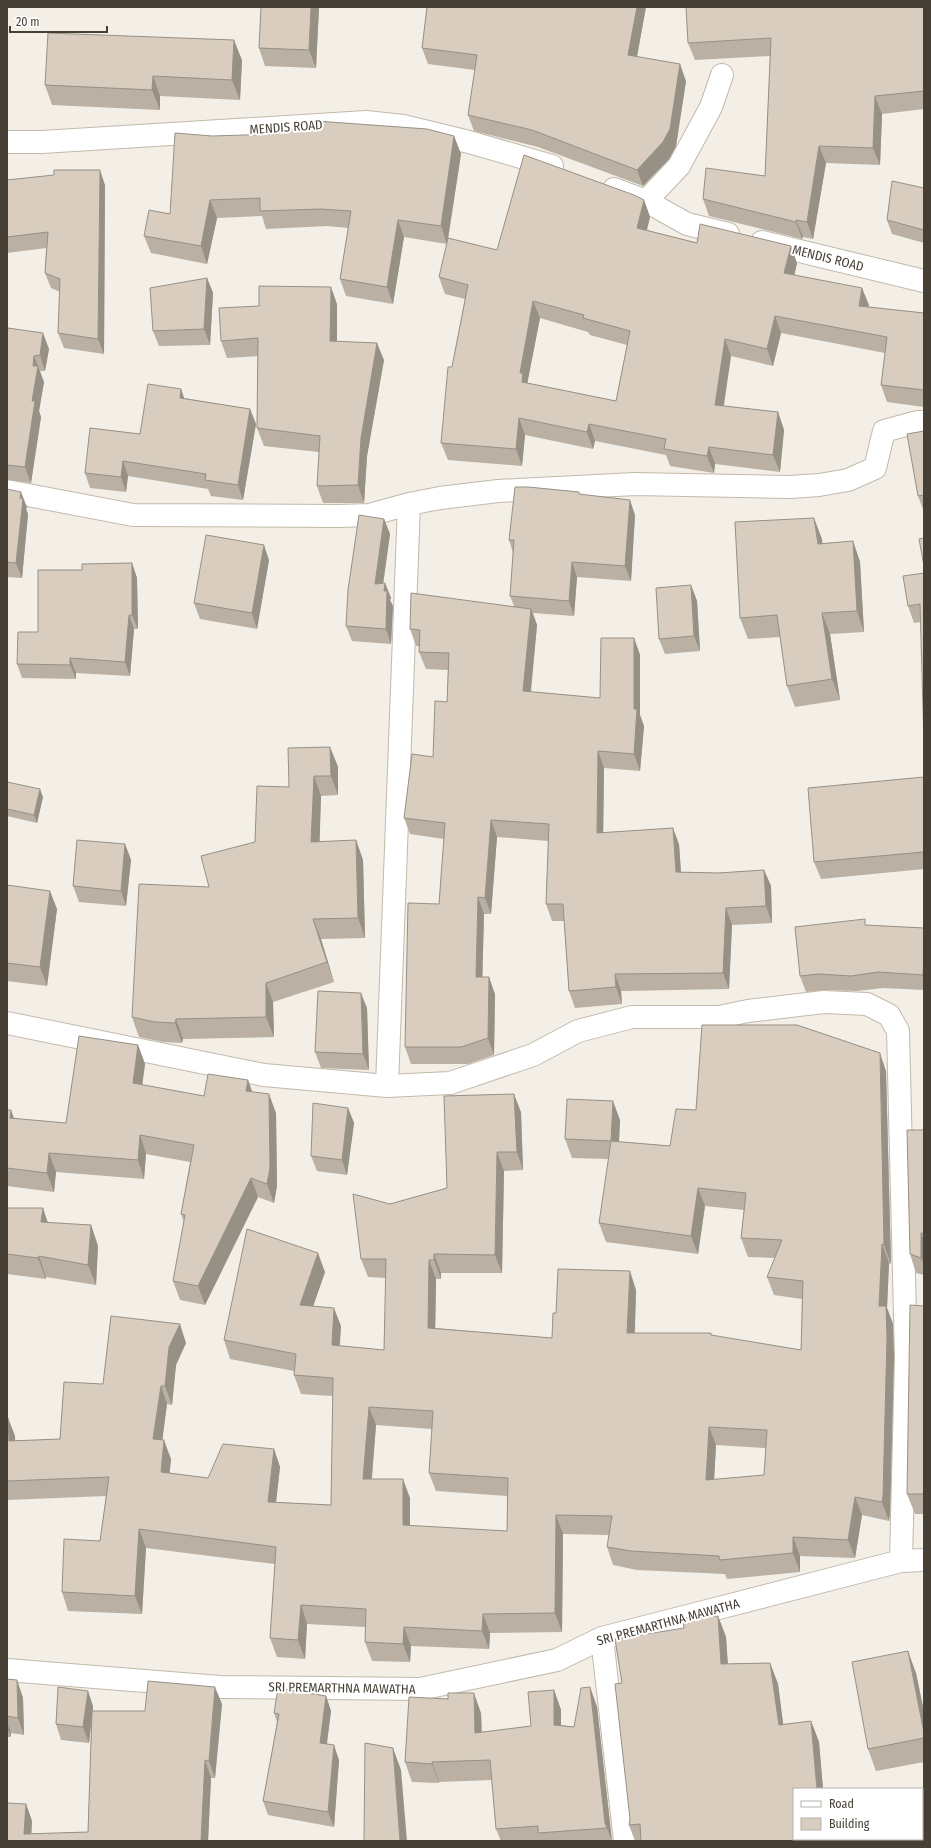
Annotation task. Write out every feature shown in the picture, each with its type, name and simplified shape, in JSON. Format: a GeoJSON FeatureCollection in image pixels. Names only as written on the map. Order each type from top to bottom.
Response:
{"type":"FeatureCollection","features":[{"type":"Feature","properties":{"kind":"street"},"geometry":{"type":"LineString","coordinates":[[646,201],[679,166],[711,107],[722,75]]}},
{"type":"Feature","properties":{"kind":"street","name":"MENDIS ROAD"},"geometry":{"type":"LineString","coordinates":[[7,142],[42,142],[366,122],[403,126],[470,142],[542,162],[572,173]]}},
{"type":"Feature","properties":{"kind":"street","name":"MENDIS ROAD"},"geometry":{"type":"LineString","coordinates":[[594,182],[646,201],[687,224],[924,281]]}},
{"type":"Feature","properties":{"kind":"street"},"geometry":{"type":"LineString","coordinates":[[7,491],[133,515],[369,516],[410,504],[440,498],[498,491],[635,484],[790,487],[848,480],[875,468],[884,432],[917,422],[924,422]]}},
{"type":"Feature","properties":{"kind":"street"},"geometry":{"type":"LineString","coordinates":[[387,1086],[410,504]]}},
{"type":"Feature","properties":{"kind":"street"},"geometry":{"type":"LineString","coordinates":[[7,1023],[264,1075],[387,1086],[450,1083],[533,1055],[578,1031],[632,1017],[719,1017],[748,1011],[824,1002],[867,1004],[889,1015],[898,1032],[906,1356],[901,1561]]}},
{"type":"Feature","properties":{"kind":"street","name":"SRI PREMARTHNA MAWATHA"},"geometry":{"type":"LineString","coordinates":[[7,1670],[220,1687],[420,1689],[557,1660],[602,1638],[901,1561],[924,1560]]}},
{"type":"Feature","properties":{"kind":"street"},"geometry":{"type":"LineString","coordinates":[[602,1638],[625,1841]]}},
{"type":"Feature","properties":{"kind":"building"},"geometry":{"type":"Polygon","coordinates":[[[261,7],[311,7],[309,50],[259,48],[261,7]]]}},
{"type":"Feature","properties":{"kind":"building"},"geometry":{"type":"Polygon","coordinates":[[[427,7],[637,7],[628,55],[680,64],[670,129],[663,142],[637,170],[532,130],[468,115],[477,55],[422,48],[427,7]]]}},
{"type":"Feature","properties":{"kind":"building"},"geometry":{"type":"Polygon","coordinates":[[[686,7],[924,7],[924,91],[875,96],[873,148],[819,146],[807,222],[796,220],[796,222],[703,199],[706,168],[765,176],[771,38],[688,43],[686,7]]]}},
{"type":"Feature","properties":{"kind":"building"},"geometry":{"type":"Polygon","coordinates":[[[48,33],[234,40],[232,80],[153,76],[152,90],[45,85],[48,33]]]}},
{"type":"Feature","properties":{"kind":"building"},"geometry":{"type":"Polygon","coordinates":[[[316,121],[427,129],[454,136],[441,226],[398,220],[387,287],[340,279],[351,211],[320,209],[260,211],[260,198],[210,200],[201,246],[144,236],[149,210],[170,214],[175,133],[212,136],[277,134],[277,130],[315,128],[316,121]]]}},
{"type":"Feature","properties":{"kind":"building"},"geometry":{"type":"Polygon","coordinates":[[[524,155],[644,200],[637,228],[697,243],[700,224],[791,246],[784,273],[862,288],[859,306],[924,313],[924,390],[881,385],[887,337],[775,316],[767,349],[725,339],[715,405],[778,412],[773,455],[709,447],[707,456],[664,449],[666,439],[589,424],[587,432],[519,418],[516,449],[441,443],[448,367],[452,367],[468,285],[439,277],[448,238],[497,250],[524,155]],[[533,301],[520,373],[523,373],[522,382],[616,401],[630,331],[583,318],[584,315],[533,301]]]}},
{"type":"Feature","properties":{"kind":"building"},"geometry":{"type":"Polygon","coordinates":[[[54,170],[100,170],[98,339],[58,333],[60,279],[45,273],[48,232],[7,237],[7,180],[54,175],[54,170]]]}},
{"type":"Feature","properties":{"kind":"building"},"geometry":{"type":"Polygon","coordinates":[[[892,181],[924,188],[924,230],[887,220],[892,181]]]}},
{"type":"Feature","properties":{"kind":"building"},"geometry":{"type":"Polygon","coordinates":[[[207,278],[204,329],[153,331],[150,288],[207,278]]]}},
{"type":"Feature","properties":{"kind":"building"},"geometry":{"type":"Polygon","coordinates":[[[259,286],[331,287],[330,341],[377,343],[361,438],[358,485],[317,486],[320,436],[257,428],[258,338],[221,341],[219,308],[259,306],[259,286]]]}},
{"type":"Feature","properties":{"kind":"building"},"geometry":{"type":"Polygon","coordinates":[[[8,328],[43,333],[40,355],[34,356],[33,366],[38,366],[32,401],[35,401],[25,467],[7,465],[8,328]]]}},
{"type":"Feature","properties":{"kind":"building"},"geometry":{"type":"Polygon","coordinates":[[[148,384],[181,389],[180,398],[250,409],[238,485],[205,480],[206,474],[123,461],[121,477],[85,473],[90,428],[140,434],[148,384]]]}},
{"type":"Feature","properties":{"kind":"building"},"geometry":{"type":"Polygon","coordinates":[[[924,431],[924,495],[918,496],[907,434],[924,431]]]}},
{"type":"Feature","properties":{"kind":"building"},"geometry":{"type":"Polygon","coordinates":[[[515,487],[579,492],[579,494],[630,500],[625,566],[572,562],[569,601],[510,596],[514,540],[509,540],[515,487]]]}},
{"type":"Feature","properties":{"kind":"building"},"geometry":{"type":"Polygon","coordinates":[[[7,489],[21,492],[20,498],[23,499],[16,563],[7,562],[7,489]]]}},
{"type":"Feature","properties":{"kind":"building"},"geometry":{"type":"Polygon","coordinates":[[[359,515],[384,519],[375,584],[385,583],[384,591],[387,591],[386,629],[346,626],[348,590],[359,515]]]}},
{"type":"Feature","properties":{"kind":"building"},"geometry":{"type":"Polygon","coordinates":[[[814,518],[818,544],[853,541],[857,611],[822,613],[832,679],[787,686],[777,615],[740,618],[735,522],[814,518]]]}},
{"type":"Feature","properties":{"kind":"building"},"geometry":{"type":"Polygon","coordinates":[[[206,535],[264,545],[252,613],[194,603],[206,535]]]}},
{"type":"Feature","properties":{"kind":"building"},"geometry":{"type":"Polygon","coordinates":[[[924,538],[924,566],[919,539],[924,538]]]}},
{"type":"Feature","properties":{"kind":"building"},"geometry":{"type":"Polygon","coordinates":[[[132,563],[132,615],[129,615],[125,662],[70,658],[70,665],[17,664],[18,632],[38,632],[38,570],[82,570],[82,564],[132,563]]]}},
{"type":"Feature","properties":{"kind":"building"},"geometry":{"type":"Polygon","coordinates":[[[924,573],[924,743],[920,604],[908,606],[903,576],[924,573]]]}},
{"type":"Feature","properties":{"kind":"building"},"geometry":{"type":"Polygon","coordinates":[[[691,585],[694,636],[659,639],[656,588],[691,585]]]}},
{"type":"Feature","properties":{"kind":"building"},"geometry":{"type":"Polygon","coordinates":[[[411,593],[531,609],[523,691],[600,698],[601,638],[634,638],[634,709],[637,709],[634,754],[598,751],[597,833],[673,828],[676,872],[718,873],[764,870],[766,906],[726,908],[723,973],[615,974],[616,987],[569,991],[563,904],[546,904],[549,824],[491,820],[485,898],[478,897],[476,977],[489,977],[488,1038],[461,1047],[405,1047],[408,903],[439,904],[445,823],[404,818],[412,754],[433,757],[435,701],[447,702],[449,653],[419,652],[420,630],[410,629],[411,593]]]}},
{"type":"Feature","properties":{"kind":"building"},"geometry":{"type":"Polygon","coordinates":[[[330,747],[331,776],[314,776],[311,842],[356,840],[358,918],[313,919],[327,962],[266,983],[266,1017],[176,1019],[175,1023],[155,1022],[132,1017],[139,884],[209,887],[201,856],[255,842],[257,786],[289,787],[288,748],[330,747]]]}},
{"type":"Feature","properties":{"kind":"building"},"geometry":{"type":"Polygon","coordinates":[[[924,777],[924,853],[814,862],[808,788],[924,777]]]}},
{"type":"Feature","properties":{"kind":"building"},"geometry":{"type":"Polygon","coordinates":[[[7,782],[40,789],[34,815],[7,809],[7,782]]]}},
{"type":"Feature","properties":{"kind":"building"},"geometry":{"type":"Polygon","coordinates":[[[77,840],[125,844],[121,891],[73,886],[77,840]]]}},
{"type":"Feature","properties":{"kind":"building"},"geometry":{"type":"Polygon","coordinates":[[[7,885],[50,891],[40,967],[7,963],[7,885]]]}},
{"type":"Feature","properties":{"kind":"building"},"geometry":{"type":"Polygon","coordinates":[[[865,919],[865,925],[924,928],[923,975],[878,972],[851,976],[819,974],[800,976],[795,927],[865,919]]]}},
{"type":"Feature","properties":{"kind":"building"},"geometry":{"type":"Polygon","coordinates":[[[318,991],[361,993],[363,1054],[315,1052],[318,991]]]}},
{"type":"Feature","properties":{"kind":"building"},"geometry":{"type":"Polygon","coordinates":[[[702,1025],[797,1025],[880,1053],[884,1245],[882,1244],[879,1306],[886,1306],[887,1338],[883,1495],[882,1502],[855,1497],[848,1540],[793,1537],[793,1553],[720,1560],[719,1556],[631,1551],[607,1547],[612,1516],[556,1515],[555,1613],[483,1614],[482,1631],[404,1627],[403,1644],[365,1642],[366,1609],[301,1605],[298,1640],[270,1638],[276,1547],[139,1529],[135,1596],[62,1592],[64,1539],[100,1541],[109,1477],[7,1481],[7,1417],[9,1441],[60,1439],[64,1382],[103,1384],[111,1316],[180,1324],[169,1347],[165,1386],[161,1386],[153,1439],[164,1440],[161,1472],[208,1478],[223,1444],[274,1449],[268,1502],[331,1505],[333,1378],[294,1375],[296,1354],[224,1340],[247,1229],[318,1253],[300,1305],[334,1308],[332,1345],[384,1350],[386,1259],[361,1259],[353,1194],[390,1204],[447,1188],[444,1096],[514,1094],[517,1152],[497,1152],[495,1255],[434,1254],[434,1260],[429,1260],[428,1328],[552,1338],[553,1313],[556,1313],[558,1269],[630,1271],[627,1333],[711,1333],[711,1335],[801,1350],[803,1281],[767,1277],[782,1240],[741,1238],[746,1193],[698,1188],[691,1236],[599,1223],[611,1141],[670,1146],[676,1109],[696,1110],[702,1025]],[[369,1407],[363,1479],[403,1479],[403,1525],[507,1531],[508,1478],[429,1473],[433,1411],[369,1407]],[[709,1427],[706,1480],[764,1475],[767,1430],[709,1427]]]}},
{"type":"Feature","properties":{"kind":"building"},"geometry":{"type":"Polygon","coordinates":[[[79,1036],[138,1045],[133,1083],[204,1096],[208,1074],[248,1080],[246,1091],[269,1094],[270,1168],[267,1184],[251,1178],[198,1286],[173,1281],[185,1215],[181,1214],[194,1145],[140,1135],[138,1160],[49,1153],[47,1173],[7,1168],[7,1110],[11,1110],[10,1118],[66,1123],[79,1036]]]}},
{"type":"Feature","properties":{"kind":"building"},"geometry":{"type":"Polygon","coordinates":[[[567,1099],[613,1101],[611,1141],[565,1139],[567,1099]]]}},
{"type":"Feature","properties":{"kind":"building"},"geometry":{"type":"Polygon","coordinates":[[[313,1103],[348,1108],[342,1160],[311,1156],[313,1103]]]}},
{"type":"Feature","properties":{"kind":"building"},"geometry":{"type":"Polygon","coordinates":[[[907,1130],[924,1130],[924,1233],[921,1233],[921,1258],[910,1254],[907,1130]]]}},
{"type":"Feature","properties":{"kind":"building"},"geometry":{"type":"Polygon","coordinates":[[[7,1208],[43,1208],[41,1222],[91,1225],[88,1265],[39,1256],[38,1258],[7,1254],[7,1208]]]}},
{"type":"Feature","properties":{"kind":"building"},"geometry":{"type":"Polygon","coordinates":[[[910,1305],[924,1306],[924,1494],[907,1494],[910,1305]]]}},
{"type":"Feature","properties":{"kind":"building"},"geometry":{"type":"Polygon","coordinates":[[[718,1616],[721,1664],[770,1663],[779,1725],[811,1721],[817,1788],[793,1788],[793,1840],[833,1841],[641,1841],[640,1824],[629,1825],[630,1819],[615,1684],[622,1683],[615,1639],[684,1628],[683,1618],[718,1616]]]}},
{"type":"Feature","properties":{"kind":"building"},"geometry":{"type":"Polygon","coordinates":[[[908,1651],[924,1738],[868,1749],[852,1662],[908,1651]]]}},
{"type":"Feature","properties":{"kind":"building"},"geometry":{"type":"Polygon","coordinates":[[[7,1679],[17,1680],[18,1718],[7,1716],[7,1679]]]}},
{"type":"Feature","properties":{"kind":"building"},"geometry":{"type":"Polygon","coordinates":[[[148,1681],[215,1687],[209,1761],[205,1760],[201,1841],[7,1841],[7,1803],[26,1804],[24,1834],[88,1832],[92,1711],[145,1711],[148,1681]]]}},
{"type":"Feature","properties":{"kind":"building"},"geometry":{"type":"Polygon","coordinates":[[[58,1687],[88,1691],[83,1727],[56,1724],[58,1687]]]}},
{"type":"Feature","properties":{"kind":"building"},"geometry":{"type":"Polygon","coordinates":[[[590,1687],[605,1823],[607,1828],[538,1833],[538,1826],[496,1829],[490,1760],[432,1762],[432,1764],[405,1762],[409,1697],[448,1699],[448,1693],[474,1693],[475,1733],[531,1726],[528,1692],[554,1690],[554,1725],[574,1727],[581,1688],[590,1687]]]}},
{"type":"Feature","properties":{"kind":"building"},"geometry":{"type":"Polygon","coordinates":[[[278,1688],[326,1696],[320,1743],[334,1745],[328,1812],[263,1801],[279,1714],[274,1713],[278,1688]]]}},
{"type":"Feature","properties":{"kind":"building"},"geometry":{"type":"Polygon","coordinates":[[[365,1743],[393,1748],[400,1841],[364,1841],[365,1743]]]}}]}
